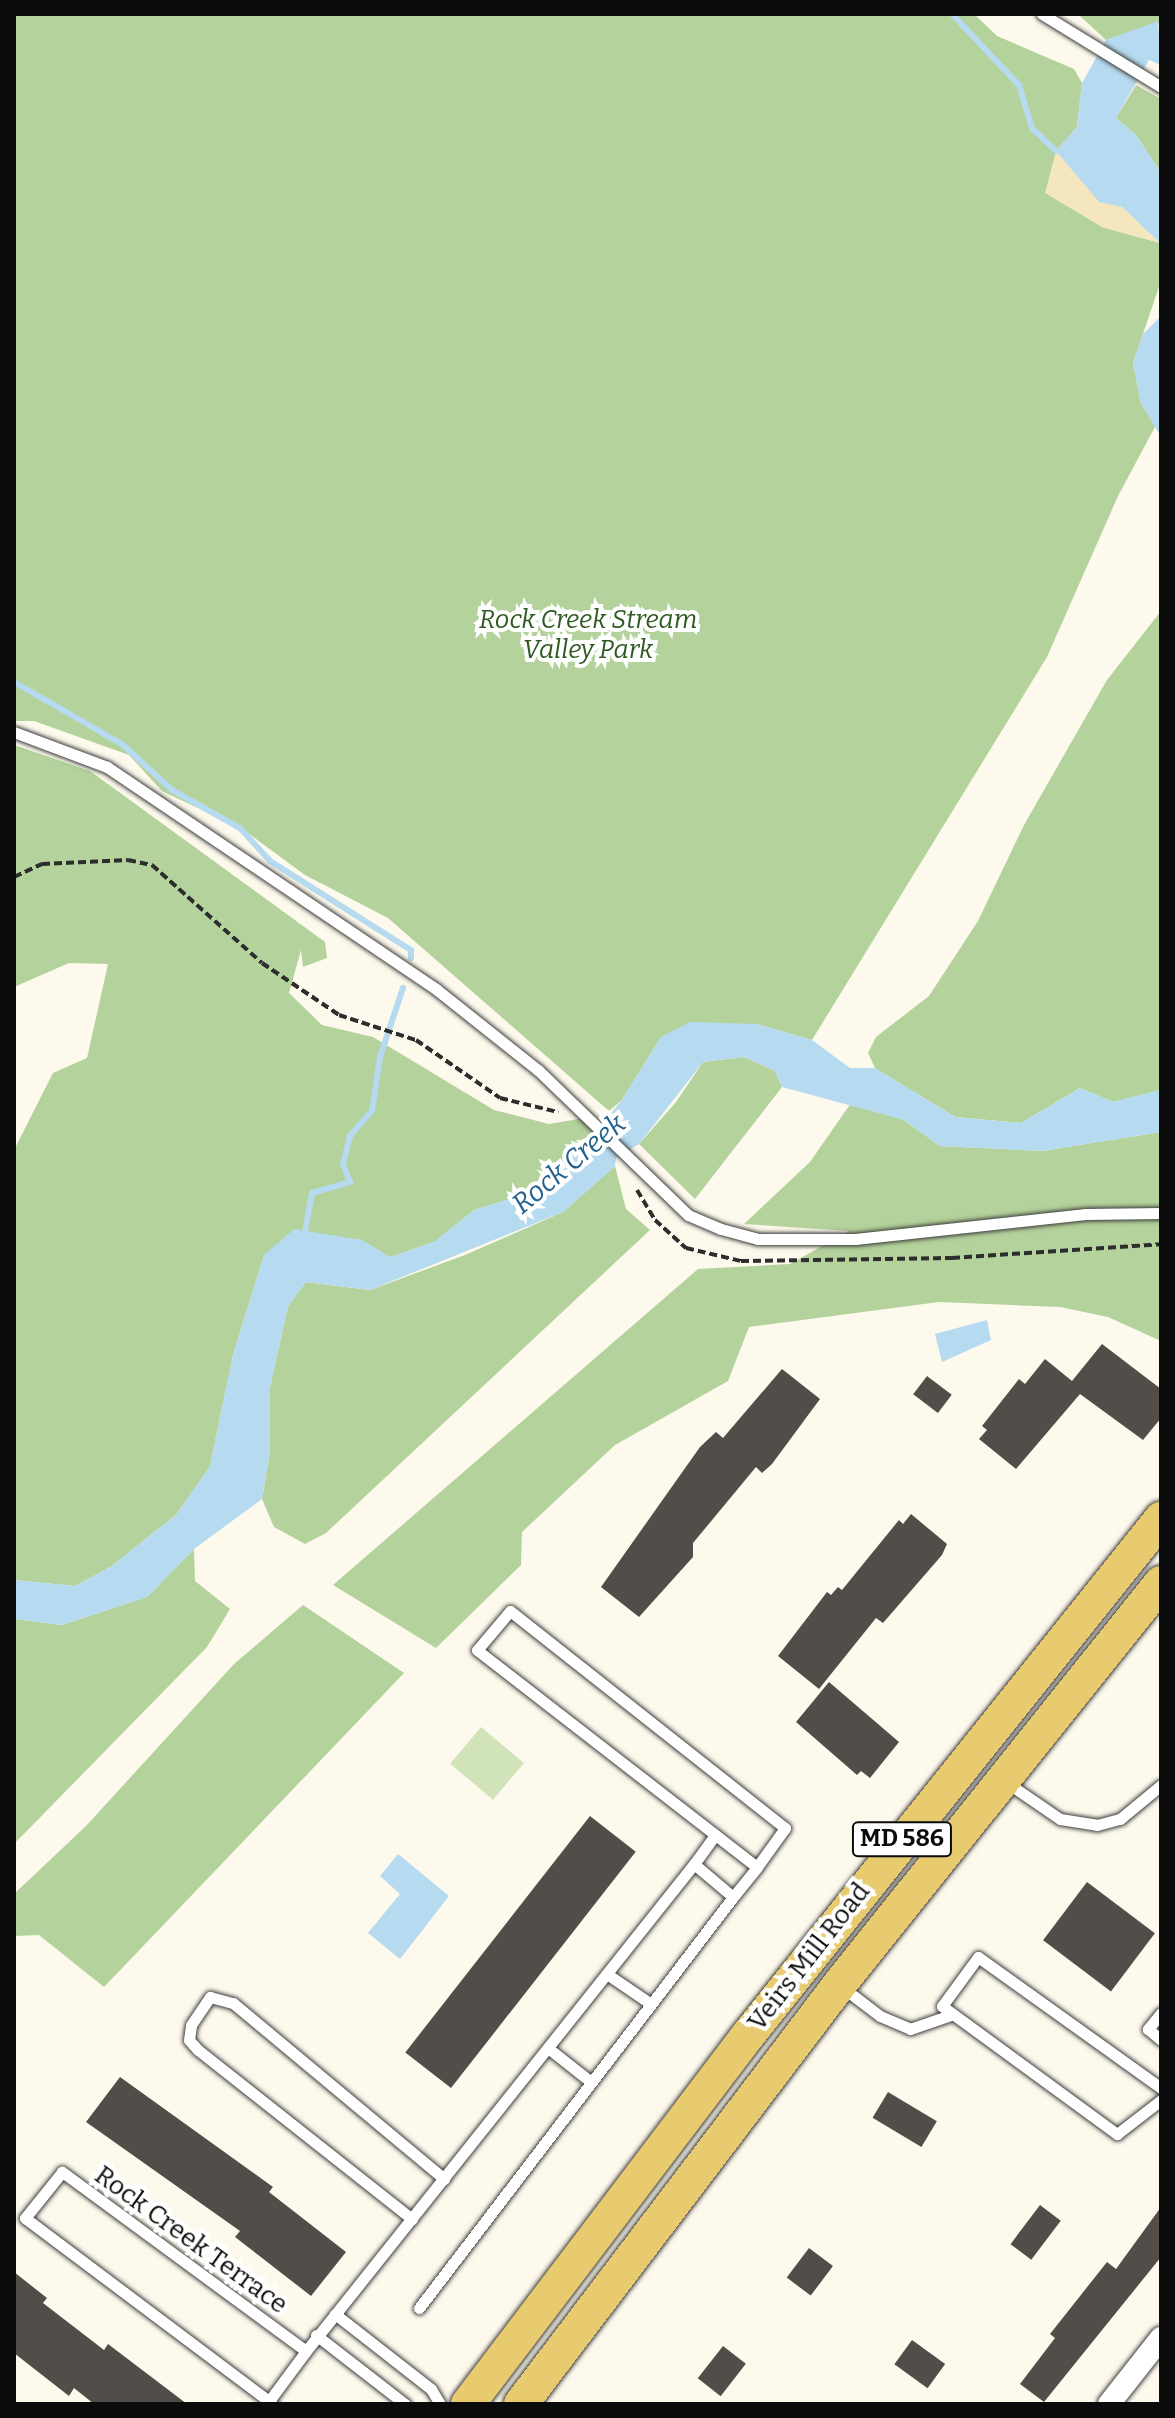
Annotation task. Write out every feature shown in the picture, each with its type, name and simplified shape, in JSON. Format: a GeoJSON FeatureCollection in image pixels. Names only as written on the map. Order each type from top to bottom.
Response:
{"type":"FeatureCollection","features":[{"type":"Feature","properties":{"kind":"main road","name":"Veirs Mill Road"},"geometry":{"type":"LineString","coordinates":[[468,2404],[749,2034],[1161,1519]]}},
{"type":"Feature","properties":{"kind":"main road","name":"Veirs Mill Road"},"geometry":{"type":"LineString","coordinates":[[521,2404],[839,1985],[1161,1583]]}},
{"type":"Feature","properties":{"kind":"main road"},"geometry":{"type":"LineString","coordinates":[[749,2034],[783,2058]]}},
{"type":"Feature","properties":{"kind":"street"},"geometry":{"type":"LineString","coordinates":[[1109,2404],[1161,2338]]}},
{"type":"Feature","properties":{"kind":"lane"},"geometry":{"type":"LineString","coordinates":[[1042,14],[1161,87]]}},
{"type":"Feature","properties":{"kind":"lane"},"geometry":{"type":"LineString","coordinates":[[14,732],[84,756],[163,803],[479,1019],[596,1124],[627,1159],[688,1215],[758,1239],[855,1239],[1086,1214],[1161,1213]]}},
{"type":"Feature","properties":{"kind":"lane"},"geometry":{"type":"LineString","coordinates":[[419,2308],[757,1867],[785,1828],[510,1611],[477,1650],[757,1867]]}},
{"type":"Feature","properties":{"kind":"lane"},"geometry":{"type":"LineString","coordinates":[[1001,1779],[1060,1819],[1097,1825],[1120,1819],[1161,1785]]}},
{"type":"Feature","properties":{"kind":"lane"},"geometry":{"type":"LineString","coordinates":[[306,2351],[715,1835]]}},
{"type":"Feature","properties":{"kind":"lane"},"geometry":{"type":"LineString","coordinates":[[694,1864],[733,1897]]}},
{"type":"Feature","properties":{"kind":"lane"},"geometry":{"type":"LineString","coordinates":[[1161,2088],[978,1957],[942,2006],[1117,2134],[1161,2100]]}},
{"type":"Feature","properties":{"kind":"lane"},"geometry":{"type":"LineString","coordinates":[[607,1974],[651,2004]]}},
{"type":"Feature","properties":{"kind":"lane"},"geometry":{"type":"LineString","coordinates":[[839,1985],[880,2016],[910,2029],[951,2015]]}},
{"type":"Feature","properties":{"kind":"lane"},"geometry":{"type":"LineString","coordinates":[[412,2219],[198,2050],[189,2040],[191,2025],[210,1997],[233,2003],[444,2179]]}},
{"type":"Feature","properties":{"kind":"lane"},"geometry":{"type":"LineString","coordinates":[[1161,2013],[1148,2029],[1161,2040]]}},
{"type":"Feature","properties":{"kind":"lane"},"geometry":{"type":"LineString","coordinates":[[548,2048],[591,2082]]}},
{"type":"Feature","properties":{"kind":"lane","name":"Rock Creek Terrace"},"geometry":{"type":"LineString","coordinates":[[62,2172],[306,2351],[270,2402],[25,2218],[62,2172]]}},
{"type":"Feature","properties":{"kind":"lane"},"geometry":{"type":"LineString","coordinates":[[335,2314],[431,2389],[440,2404]]}},
{"type":"Feature","properties":{"kind":"lane"},"geometry":{"type":"LineString","coordinates":[[316,2335],[405,2404]]}},
{"type":"Feature","properties":{"kind":"path"},"geometry":{"type":"LineString","coordinates":[[14,877],[42,864],[128,860],[152,865],[262,963],[339,1015],[416,1040],[500,1098],[540,1110],[584,1113]]}},
{"type":"Feature","properties":{"kind":"green space","name":"Rock Creek Stream Valley Park"},"geometry":{"type":"Polygon","coordinates":[[[14,14],[974,14],[997,36],[1074,69],[1082,83],[1077,127],[1056,151],[1102,227],[1160,243],[1161,281],[1133,363],[1141,404],[1156,425],[1118,496],[1047,657],[812,1040],[757,1024],[661,1037],[622,1100],[609,1111],[388,918],[305,875],[244,830],[162,791],[129,755],[34,721],[14,721],[14,14]]]}},
{"type":"Feature","properties":{"kind":"green space"},"geometry":{"type":"Polygon","coordinates":[[[1161,14],[1161,23],[1106,40],[1080,16],[1161,14]]]}},
{"type":"Feature","properties":{"kind":"green space"},"geometry":{"type":"Polygon","coordinates":[[[1136,85],[1161,99],[1161,173],[1136,135],[1116,118],[1136,85]]]}},
{"type":"Feature","properties":{"kind":"green space"},"geometry":{"type":"Polygon","coordinates":[[[1161,611],[1161,1090],[1113,1102],[1080,1088],[1021,1123],[955,1117],[875,1068],[868,1053],[876,1037],[929,996],[978,921],[1024,825],[1107,680],[1161,611]]]}},
{"type":"Feature","properties":{"kind":"green space"},"geometry":{"type":"Polygon","coordinates":[[[14,745],[90,771],[325,942],[327,958],[303,967],[301,950],[289,993],[322,1025],[373,1037],[494,1110],[549,1124],[584,1118],[594,1133],[520,1196],[474,1210],[434,1242],[390,1257],[361,1240],[333,1237],[264,1255],[233,1355],[210,1466],[177,1514],[112,1566],[75,1586],[14,1580],[14,1150],[53,1073],[87,1058],[108,964],[69,963],[14,987],[14,745]]]}},
{"type":"Feature","properties":{"kind":"green space"},"geometry":{"type":"Polygon","coordinates":[[[744,1057],[775,1071],[782,1087],[695,1199],[639,1144],[676,1102],[703,1062],[744,1057]]]}},
{"type":"Feature","properties":{"kind":"green space"},"geometry":{"type":"Polygon","coordinates":[[[851,1103],[904,1120],[940,1146],[1042,1151],[1161,1132],[1161,1341],[1108,1317],[1060,1307],[939,1302],[749,1327],[728,1381],[615,1445],[522,1532],[521,1565],[436,1648],[333,1585],[698,1269],[790,1264],[849,1231],[744,1224],[810,1162],[851,1103]]]}},
{"type":"Feature","properties":{"kind":"green space"},"geometry":{"type":"Polygon","coordinates":[[[615,1166],[626,1209],[650,1230],[326,1533],[305,1544],[274,1527],[262,1499],[270,1451],[270,1387],[288,1306],[306,1282],[370,1290],[465,1255],[563,1212],[615,1166]]]}},
{"type":"Feature","properties":{"kind":"green space"},"geometry":{"type":"Polygon","coordinates":[[[194,1549],[195,1581],[230,1609],[207,1647],[14,1844],[14,1619],[62,1625],[147,1597],[194,1549]]]}},
{"type":"Feature","properties":{"kind":"green space"},"geometry":{"type":"Polygon","coordinates":[[[303,1605],[404,1673],[104,1987],[39,1935],[14,1936],[14,1894],[86,1826],[234,1664],[303,1605]]]}},
{"type":"Feature","properties":{"kind":"green space"},"geometry":{"type":"Polygon","coordinates":[[[481,1727],[524,1763],[493,1800],[450,1764],[481,1727]]]}},
{"type":"Feature","properties":{"kind":"sand"},"geometry":{"type":"Polygon","coordinates":[[[1056,151],[1099,201],[1122,207],[1160,243],[1102,227],[1045,193],[1056,151]]]}},
{"type":"Feature","properties":{"kind":"water"},"geometry":{"type":"Polygon","coordinates":[[[1158,21],[1161,65],[1149,60],[1116,118],[1136,135],[1161,173],[1161,251],[1160,243],[1122,207],[1099,202],[1056,151],[1077,127],[1082,83],[1106,40],[1158,21]]]}},
{"type":"Feature","properties":{"kind":"water"},"geometry":{"type":"Polygon","coordinates":[[[1161,316],[1161,437],[1141,404],[1133,363],[1143,334],[1161,316]]]}},
{"type":"Feature","properties":{"kind":"water","name":"Rock Creek"},"geometry":{"type":"Polygon","coordinates":[[[690,1022],[757,1024],[812,1040],[850,1068],[875,1068],[955,1117],[1021,1123],[1080,1088],[1113,1102],[1161,1090],[1161,1132],[1042,1151],[940,1146],[904,1120],[782,1087],[775,1071],[744,1057],[703,1062],[639,1144],[616,1158],[615,1166],[563,1212],[370,1290],[306,1282],[288,1306],[270,1387],[270,1451],[262,1499],[194,1549],[147,1597],[62,1625],[14,1619],[14,1580],[75,1586],[112,1566],[177,1514],[210,1466],[233,1355],[264,1255],[294,1229],[362,1240],[390,1257],[434,1242],[474,1210],[520,1196],[594,1133],[622,1100],[661,1037],[690,1022]]]}},
{"type":"Feature","properties":{"kind":"water"},"geometry":{"type":"Polygon","coordinates":[[[987,1320],[991,1340],[942,1362],[935,1334],[987,1320]]]}},
{"type":"Feature","properties":{"kind":"water"},"geometry":{"type":"Polygon","coordinates":[[[398,1854],[449,1896],[400,1959],[368,1933],[400,1894],[380,1876],[398,1854]]]}},
{"type":"Feature","properties":{"kind":"building"},"geometry":{"type":"Polygon","coordinates":[[[1102,1344],[1161,1389],[1161,1418],[1143,1440],[1080,1394],[1016,1469],[979,1439],[987,1430],[982,1426],[1019,1379],[1025,1384],[1045,1359],[1072,1381],[1102,1344]]]}},
{"type":"Feature","properties":{"kind":"building"},"geometry":{"type":"Polygon","coordinates":[[[782,1369],[820,1399],[772,1464],[762,1473],[756,1467],[693,1543],[693,1557],[639,1617],[601,1587],[700,1447],[716,1432],[723,1438],[782,1369]]]}},
{"type":"Feature","properties":{"kind":"building"},"geometry":{"type":"Polygon","coordinates":[[[927,1376],[952,1395],[938,1413],[913,1394],[927,1376]]]}},
{"type":"Feature","properties":{"kind":"building"},"geometry":{"type":"Polygon","coordinates":[[[911,1514],[947,1544],[942,1555],[883,1623],[876,1618],[819,1689],[778,1656],[827,1592],[831,1595],[838,1587],[842,1590],[899,1520],[903,1524],[911,1514]]]}},
{"type":"Feature","properties":{"kind":"building"},"geometry":{"type":"Polygon","coordinates":[[[829,1682],[899,1742],[870,1778],[861,1771],[857,1775],[796,1722],[829,1682]]]}},
{"type":"Feature","properties":{"kind":"building"},"geometry":{"type":"Polygon","coordinates":[[[590,1816],[636,1852],[451,2088],[405,2052],[590,1816]]]}},
{"type":"Feature","properties":{"kind":"building"},"geometry":{"type":"Polygon","coordinates":[[[1087,1882],[1155,1933],[1111,1991],[1043,1940],[1087,1882]]]}},
{"type":"Feature","properties":{"kind":"building"},"geometry":{"type":"Polygon","coordinates":[[[120,2077],[273,2187],[269,2192],[346,2252],[311,2296],[235,2237],[240,2231],[86,2122],[120,2077]]]}},
{"type":"Feature","properties":{"kind":"building"},"geometry":{"type":"Polygon","coordinates":[[[888,2092],[937,2121],[921,2147],[873,2118],[888,2092]]]}},
{"type":"Feature","properties":{"kind":"building"},"geometry":{"type":"Polygon","coordinates":[[[1040,2205],[1061,2221],[1031,2260],[1011,2244],[1040,2205]]]}},
{"type":"Feature","properties":{"kind":"building"},"geometry":{"type":"Polygon","coordinates":[[[1161,2207],[1161,2257],[1044,2402],[1020,2384],[1055,2338],[1050,2334],[1107,2262],[1116,2269],[1161,2207]]]}},
{"type":"Feature","properties":{"kind":"building"},"geometry":{"type":"Polygon","coordinates":[[[809,2248],[833,2266],[811,2296],[787,2278],[809,2248]]]}},
{"type":"Feature","properties":{"kind":"building"},"geometry":{"type":"Polygon","coordinates":[[[14,2272],[47,2298],[43,2303],[104,2350],[108,2344],[187,2404],[94,2404],[74,2388],[69,2396],[14,2353],[14,2272]]]}},
{"type":"Feature","properties":{"kind":"building"},"geometry":{"type":"Polygon","coordinates":[[[912,2340],[945,2364],[928,2388],[894,2364],[912,2340]]]}},
{"type":"Feature","properties":{"kind":"building"},"geometry":{"type":"Polygon","coordinates":[[[723,2346],[746,2364],[721,2396],[698,2378],[723,2346]]]}},
{"type":"Feature","properties":{"kind":"waterway"},"geometry":{"type":"LineString","coordinates":[[952,14],[1019,85],[1032,128],[1056,151]]}},
{"type":"Feature","properties":{"kind":"waterway"},"geometry":{"type":"LineString","coordinates":[[14,682],[122,744],[172,790],[240,828],[270,861],[411,950],[411,958]]}},
{"type":"Feature","properties":{"kind":"waterway"},"geometry":{"type":"LineString","coordinates":[[304,1237],[312,1193],[350,1182],[343,1164],[350,1136],[372,1111],[380,1057],[403,988]]}}]}
